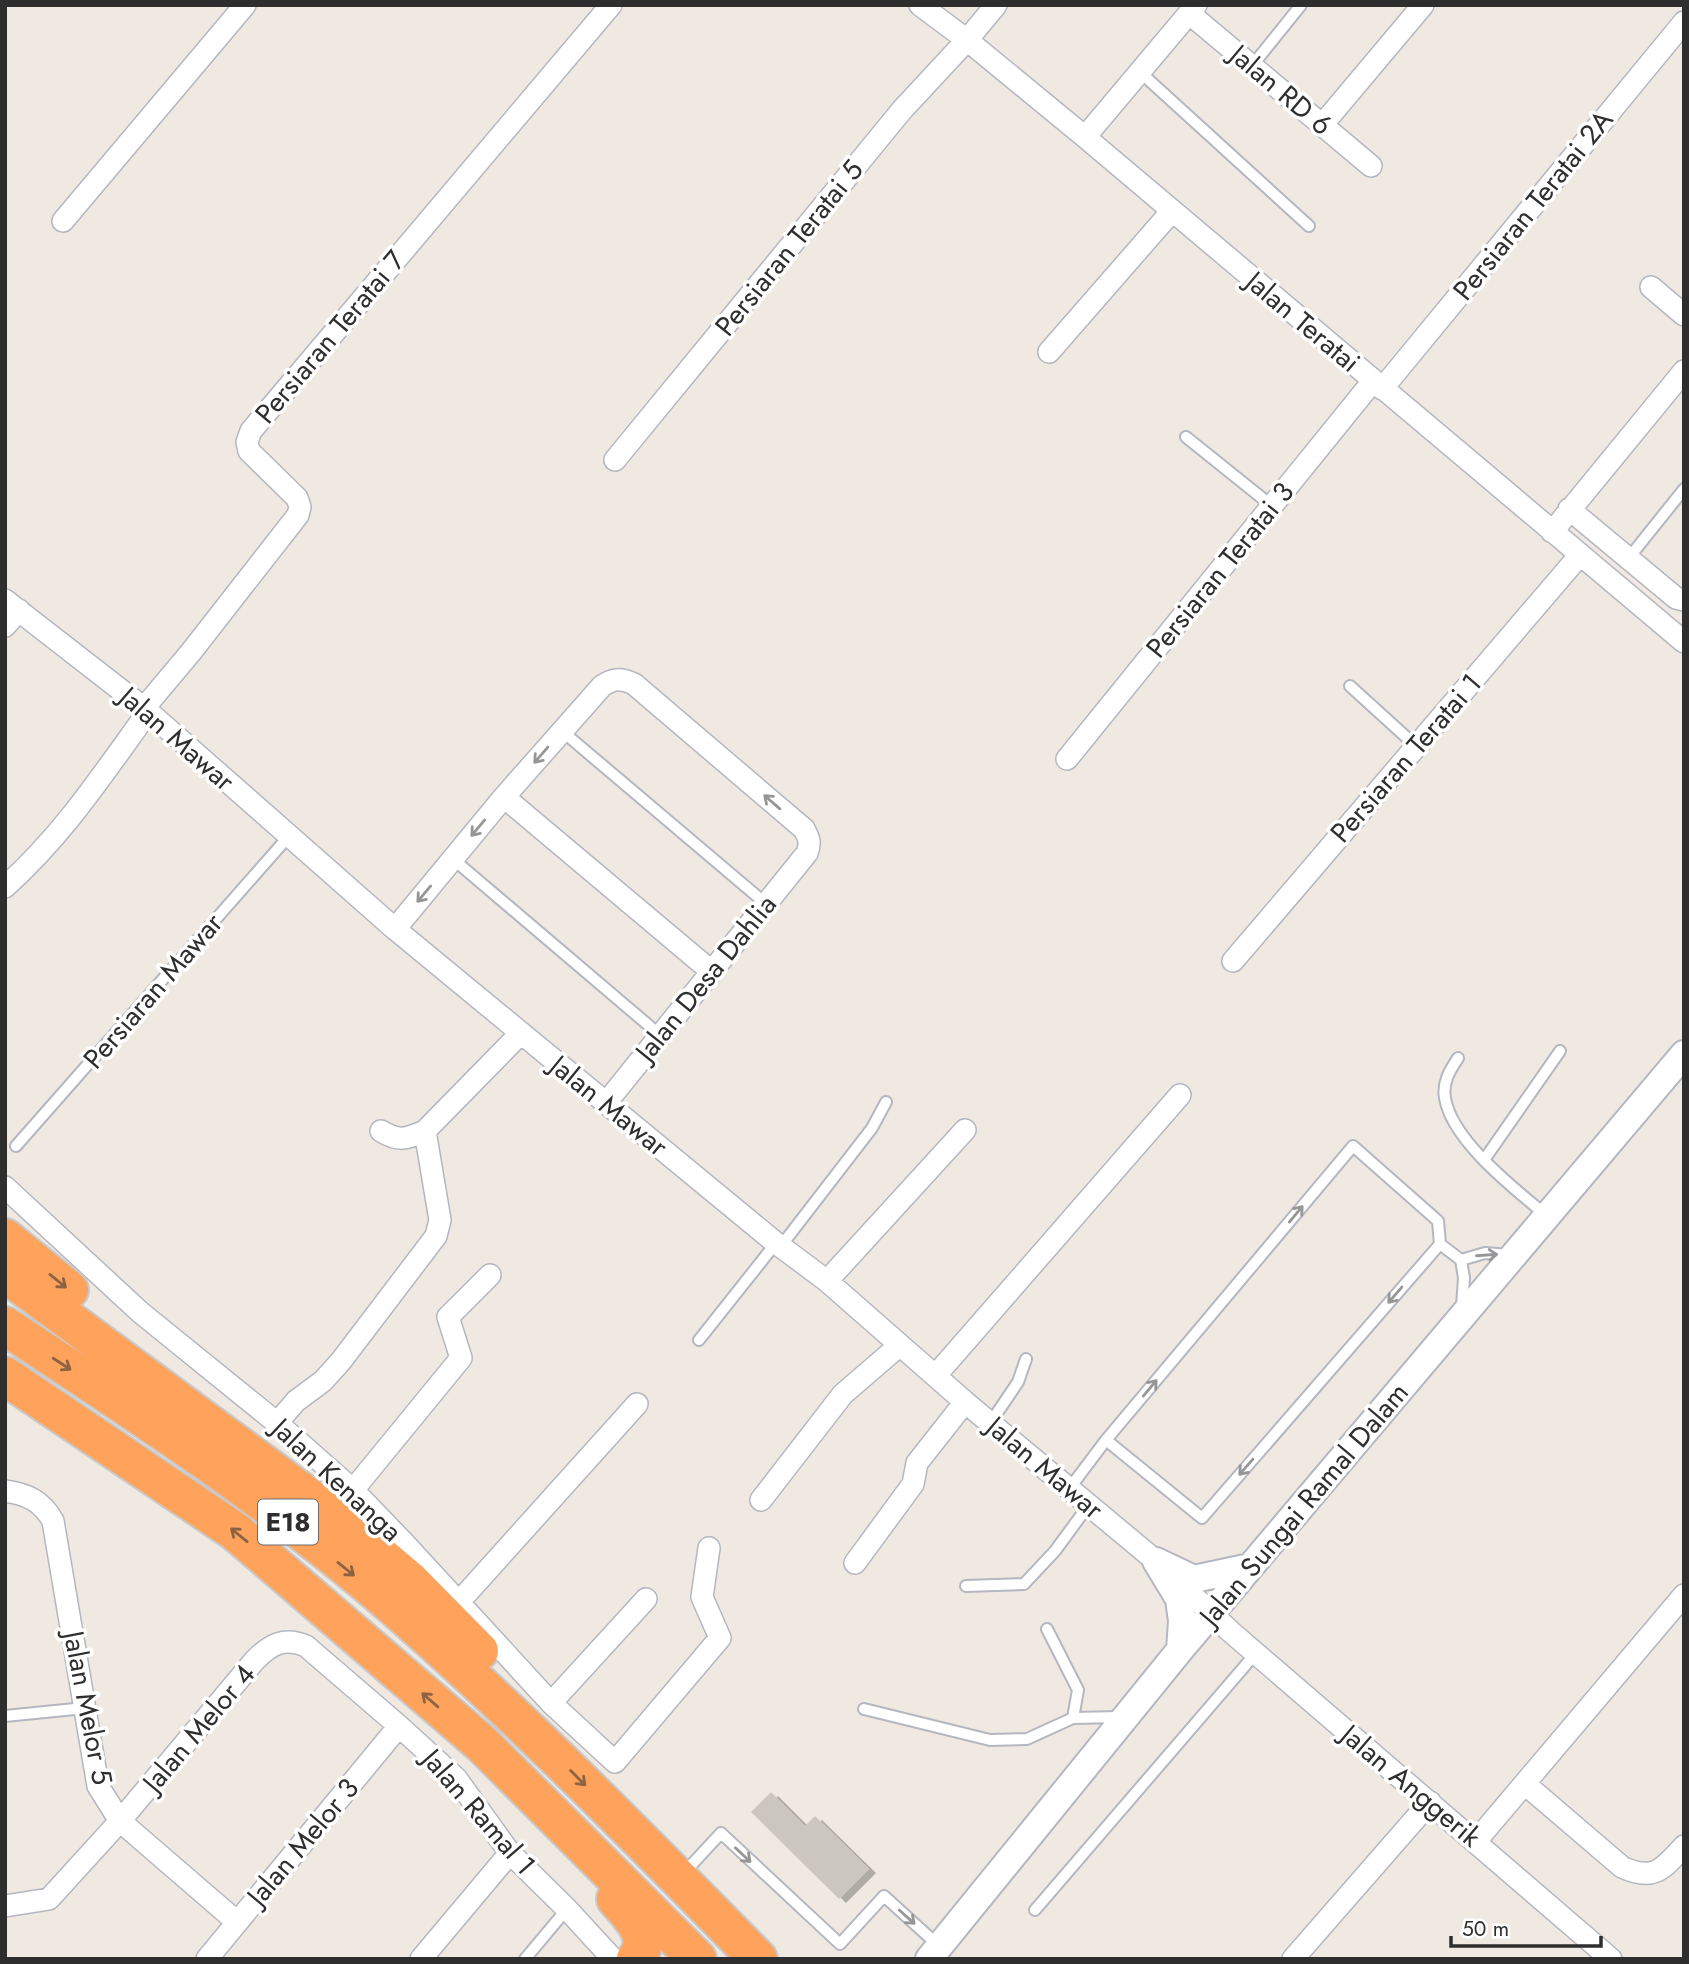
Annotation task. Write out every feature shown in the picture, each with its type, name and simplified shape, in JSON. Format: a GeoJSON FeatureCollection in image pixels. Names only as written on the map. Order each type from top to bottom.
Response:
{"type":"FeatureCollection","features":[{"type":"Feature","properties":{"kind":"highway"},"geometry":{"type":"LineString","coordinates":[[5,1238],[340,1500]]}},
{"type":"Feature","properties":{"kind":"highway","name":"E18"},"geometry":{"type":"LineString","coordinates":[[5,1273],[340,1500],[410,1581],[488,1661],[539,1722],[548,1748]]}},
{"type":"Feature","properties":{"kind":"highway","name":"E18"},"geometry":{"type":"LineString","coordinates":[[5,1326],[136,1412],[292,1525],[407,1618],[548,1748],[612,1784],[679,1879],[759,1955]]}},
{"type":"Feature","properties":{"kind":"highway","name":"E18"},"geometry":{"type":"LineString","coordinates":[[5,1376],[236,1532],[482,1744],[697,1959]]}},
{"type":"Feature","properties":{"kind":"highway"},"geometry":{"type":"LineString","coordinates":[[5,1407],[65,1441],[127,1458]]}},
{"type":"Feature","properties":{"kind":"highway"},"geometry":{"type":"LineString","coordinates":[[482,1744],[631,1916],[642,1933],[643,1944],[636,1959]]}},
{"type":"Feature","properties":{"kind":"highway"},"geometry":{"type":"LineString","coordinates":[[651,1959],[654,1956],[668,1959]]}},
{"type":"Feature","properties":{"kind":"street"},"geometry":{"type":"LineString","coordinates":[[63,220],[245,5]]}},
{"type":"Feature","properties":{"kind":"street","name":"Persiaran Teratai 7"},"geometry":{"type":"LineString","coordinates":[[146,710],[298,515],[297,498],[249,451],[247,442],[251,431],[611,5]]}},
{"type":"Feature","properties":{"kind":"street","name":"Jalan Teratai"},"geometry":{"type":"LineString","coordinates":[[920,5],[1086,137],[1684,642]]}},
{"type":"Feature","properties":{"kind":"street","name":"Persiaran Teratai 5"},"geometry":{"type":"LineString","coordinates":[[614,460],[902,110],[996,5]]}},
{"type":"Feature","properties":{"kind":"street"},"geometry":{"type":"LineString","coordinates":[[1322,124],[1423,5]]}},
{"type":"Feature","properties":{"kind":"street"},"geometry":{"type":"LineString","coordinates":[[1086,137],[1193,10]]}},
{"type":"Feature","properties":{"kind":"street","name":"Jalan RD 6"},"geometry":{"type":"LineString","coordinates":[[1193,10],[1252,66],[1371,166]]}},
{"type":"Feature","properties":{"kind":"street","name":"Persiaran Teratai 2A"},"geometry":{"type":"LineString","coordinates":[[1378,385],[1684,22]]}},
{"type":"Feature","properties":{"kind":"street"},"geometry":{"type":"LineString","coordinates":[[1049,352],[1172,211]]}},
{"type":"Feature","properties":{"kind":"street"},"geometry":{"type":"LineString","coordinates":[[1651,288],[1684,315]]}},
{"type":"Feature","properties":{"kind":"street"},"geometry":{"type":"LineString","coordinates":[[1552,533],[1684,371]]}},
{"type":"Feature","properties":{"kind":"street","name":"Persiaran Teratai 3"},"geometry":{"type":"LineString","coordinates":[[1067,759],[1272,506],[1378,385]]}},
{"type":"Feature","properties":{"kind":"street"},"geometry":{"type":"LineString","coordinates":[[1569,509],[1676,597],[1684,600]]}},
{"type":"Feature","properties":{"kind":"street","name":"Persiaran Teratai 1"},"geometry":{"type":"LineString","coordinates":[[1233,961],[1579,556]]}},
{"type":"Feature","properties":{"kind":"street","name":"Jalan Mawar"},"geometry":{"type":"LineString","coordinates":[[10,612],[146,710],[394,929],[828,1282],[965,1402],[1156,1561],[1211,1614]]}},
{"type":"Feature","properties":{"kind":"street","name":"Jalan Desa Dahlia"},"geometry":{"type":"LineString","coordinates":[[562,731],[602,685],[613,679],[624,679],[634,684],[804,829],[810,845],[807,853],[606,1104]]}},
{"type":"Feature","properties":{"kind":"street"},"geometry":{"type":"LineString","coordinates":[[5,887],[38,858],[72,818],[146,710]]}},
{"type":"Feature","properties":{"kind":"street"},"geometry":{"type":"LineString","coordinates":[[394,929],[562,731]]}},
{"type":"Feature","properties":{"kind":"street"},"geometry":{"type":"LineString","coordinates":[[504,797],[711,971]]}},
{"type":"Feature","properties":{"kind":"street"},"geometry":{"type":"LineString","coordinates":[[381,1131],[394,1139],[425,1131],[521,1033]]}},
{"type":"Feature","properties":{"kind":"street","name":"Jalan Sungai Ramal Dalam"},"geometry":{"type":"LineString","coordinates":[[934,1953],[1180,1650],[1684,1054]]}},
{"type":"Feature","properties":{"kind":"street"},"geometry":{"type":"LineString","coordinates":[[936,1375],[1180,1095]]}},
{"type":"Feature","properties":{"kind":"street"},"geometry":{"type":"LineString","coordinates":[[828,1282],[965,1130]]}},
{"type":"Feature","properties":{"kind":"street"},"geometry":{"type":"LineString","coordinates":[[277,1423],[296,1401],[323,1381],[341,1361],[436,1236],[440,1220],[425,1131]]}},
{"type":"Feature","properties":{"kind":"street","name":"Jalan Kenanga"},"geometry":{"type":"LineString","coordinates":[[5,1188],[140,1312],[277,1423],[340,1500],[458,1603],[551,1703],[612,1784]]}},
{"type":"Feature","properties":{"kind":"street"},"geometry":{"type":"LineString","coordinates":[[340,1500],[461,1358],[448,1317],[490,1275]]}},
{"type":"Feature","properties":{"kind":"street"},"geometry":{"type":"LineString","coordinates":[[761,1500],[843,1394],[900,1345]]}},
{"type":"Feature","properties":{"kind":"street"},"geometry":{"type":"LineString","coordinates":[[855,1563],[913,1484],[917,1462],[965,1402]]}},
{"type":"Feature","properties":{"kind":"street"},"geometry":{"type":"LineString","coordinates":[[458,1603],[638,1404]]}},
{"type":"Feature","properties":{"kind":"street","name":"Jalan Melor 5"},"geometry":{"type":"LineString","coordinates":[[5,1491],[21,1493],[34,1499],[46,1508],[53,1521],[98,1786],[120,1821],[237,1922]]}},
{"type":"Feature","properties":{"kind":"street"},"geometry":{"type":"LineString","coordinates":[[612,1784],[720,1638],[702,1597],[709,1548]]}},
{"type":"Feature","properties":{"kind":"street"},"geometry":{"type":"LineString","coordinates":[[1156,1561],[1194,1579],[1250,1567]]}},
{"type":"Feature","properties":{"kind":"street"},"geometry":{"type":"LineString","coordinates":[[1156,1561],[1179,1599],[1182,1621],[1180,1650]]}},
{"type":"Feature","properties":{"kind":"street"},"geometry":{"type":"LineString","coordinates":[[1476,1841],[1684,1595]]}},
{"type":"Feature","properties":{"kind":"street"},"geometry":{"type":"LineString","coordinates":[[551,1703],[646,1600]]}},
{"type":"Feature","properties":{"kind":"street","name":"Jalan Anggerik"},"geometry":{"type":"LineString","coordinates":[[1211,1614],[1611,1959]]}},
{"type":"Feature","properties":{"kind":"street","name":"Jalan Melor 4"},"geometry":{"type":"LineString","coordinates":[[5,1906],[48,1899],[120,1821],[263,1652],[284,1641],[306,1646]]}},
{"type":"Feature","properties":{"kind":"street","name":"Jalan Ramal 1"},"geometry":{"type":"LineString","coordinates":[[306,1646],[456,1778],[510,1853],[613,1959]]}},
{"type":"Feature","properties":{"kind":"street","name":"Jalan Melor 3"},"geometry":{"type":"LineString","coordinates":[[206,1959],[400,1726]]}},
{"type":"Feature","properties":{"kind":"street"},"geometry":{"type":"LineString","coordinates":[[1525,1784],[1622,1867],[1638,1874],[1656,1872],[1669,1863],[1684,1846]]}},
{"type":"Feature","properties":{"kind":"street"},"geometry":{"type":"LineString","coordinates":[[1294,1958],[1430,1802]]}},
{"type":"Feature","properties":{"kind":"street"},"geometry":{"type":"LineString","coordinates":[[421,1959],[510,1853]]}},
{"type":"Feature","properties":{"kind":"lane"},"geometry":{"type":"LineString","coordinates":[[1252,66],[1301,5]]}},
{"type":"Feature","properties":{"kind":"lane"},"geometry":{"type":"LineString","coordinates":[[1140,72],[1309,226]]}},
{"type":"Feature","properties":{"kind":"lane"},"geometry":{"type":"LineString","coordinates":[[1186,437],[1272,506]]}},
{"type":"Feature","properties":{"kind":"lane"},"geometry":{"type":"LineString","coordinates":[[1628,559],[1684,489]]}},
{"type":"Feature","properties":{"kind":"lane"},"geometry":{"type":"LineString","coordinates":[[1349,686],[1416,746]]}},
{"type":"Feature","properties":{"kind":"lane"},"geometry":{"type":"LineString","coordinates":[[562,731],[765,903]]}},
{"type":"Feature","properties":{"kind":"lane","name":"Persiaran Mawar"},"geometry":{"type":"LineString","coordinates":[[16,1146],[289,836]]}},
{"type":"Feature","properties":{"kind":"lane"},"geometry":{"type":"LineString","coordinates":[[453,859],[660,1035]]}},
{"type":"Feature","properties":{"kind":"lane"},"geometry":{"type":"LineString","coordinates":[[1484,1160],[1560,1051]]}},
{"type":"Feature","properties":{"kind":"lane"},"geometry":{"type":"LineString","coordinates":[[1458,1058],[1447,1077],[1444,1097],[1452,1117],[1484,1160],[1547,1216]]}},
{"type":"Feature","properties":{"kind":"lane"},"geometry":{"type":"LineString","coordinates":[[699,1340],[872,1128],[886,1102]]}},
{"type":"Feature","properties":{"kind":"lane"},"geometry":{"type":"LineString","coordinates":[[1069,1489],[1106,1440],[1353,1146],[1438,1221],[1440,1244],[1202,1518],[1106,1440]]}},
{"type":"Feature","properties":{"kind":"lane"},"geometry":{"type":"LineString","coordinates":[[1440,1244],[1461,1260],[1464,1278],[1461,1318]]}},
{"type":"Feature","properties":{"kind":"lane"},"geometry":{"type":"LineString","coordinates":[[1461,1260],[1485,1253],[1513,1256]]}},
{"type":"Feature","properties":{"kind":"lane"},"geometry":{"type":"LineString","coordinates":[[990,1422],[1018,1382],[1026,1359]]}},
{"type":"Feature","properties":{"kind":"lane"},"geometry":{"type":"LineString","coordinates":[[966,1586],[1024,1584],[1055,1551],[1088,1506]]}},
{"type":"Feature","properties":{"kind":"lane"},"geometry":{"type":"LineString","coordinates":[[1047,1629],[1078,1690],[1073,1718]]}},
{"type":"Feature","properties":{"kind":"lane"},"geometry":{"type":"LineString","coordinates":[[1035,1910],[1256,1653]]}},
{"type":"Feature","properties":{"kind":"lane"},"geometry":{"type":"LineString","coordinates":[[5,1716],[85,1708]]}},
{"type":"Feature","properties":{"kind":"lane"},"geometry":{"type":"LineString","coordinates":[[864,1709],[990,1740],[1027,1739],[1073,1718],[1126,1717]]}},
{"type":"Feature","properties":{"kind":"lane"},"geometry":{"type":"LineString","coordinates":[[679,1879],[720,1833],[840,1944],[884,1896],[934,1953]]}},
{"type":"Feature","properties":{"kind":"lane"},"geometry":{"type":"LineString","coordinates":[[525,1959],[567,1909]]}},
{"type":"Feature","properties":{"kind":"building"},"geometry":{"type":"Polygon","coordinates":[[[771,1792],[805,1826],[815,1816],[869,1869],[839,1899],[751,1812],[771,1792]]]}}]}
